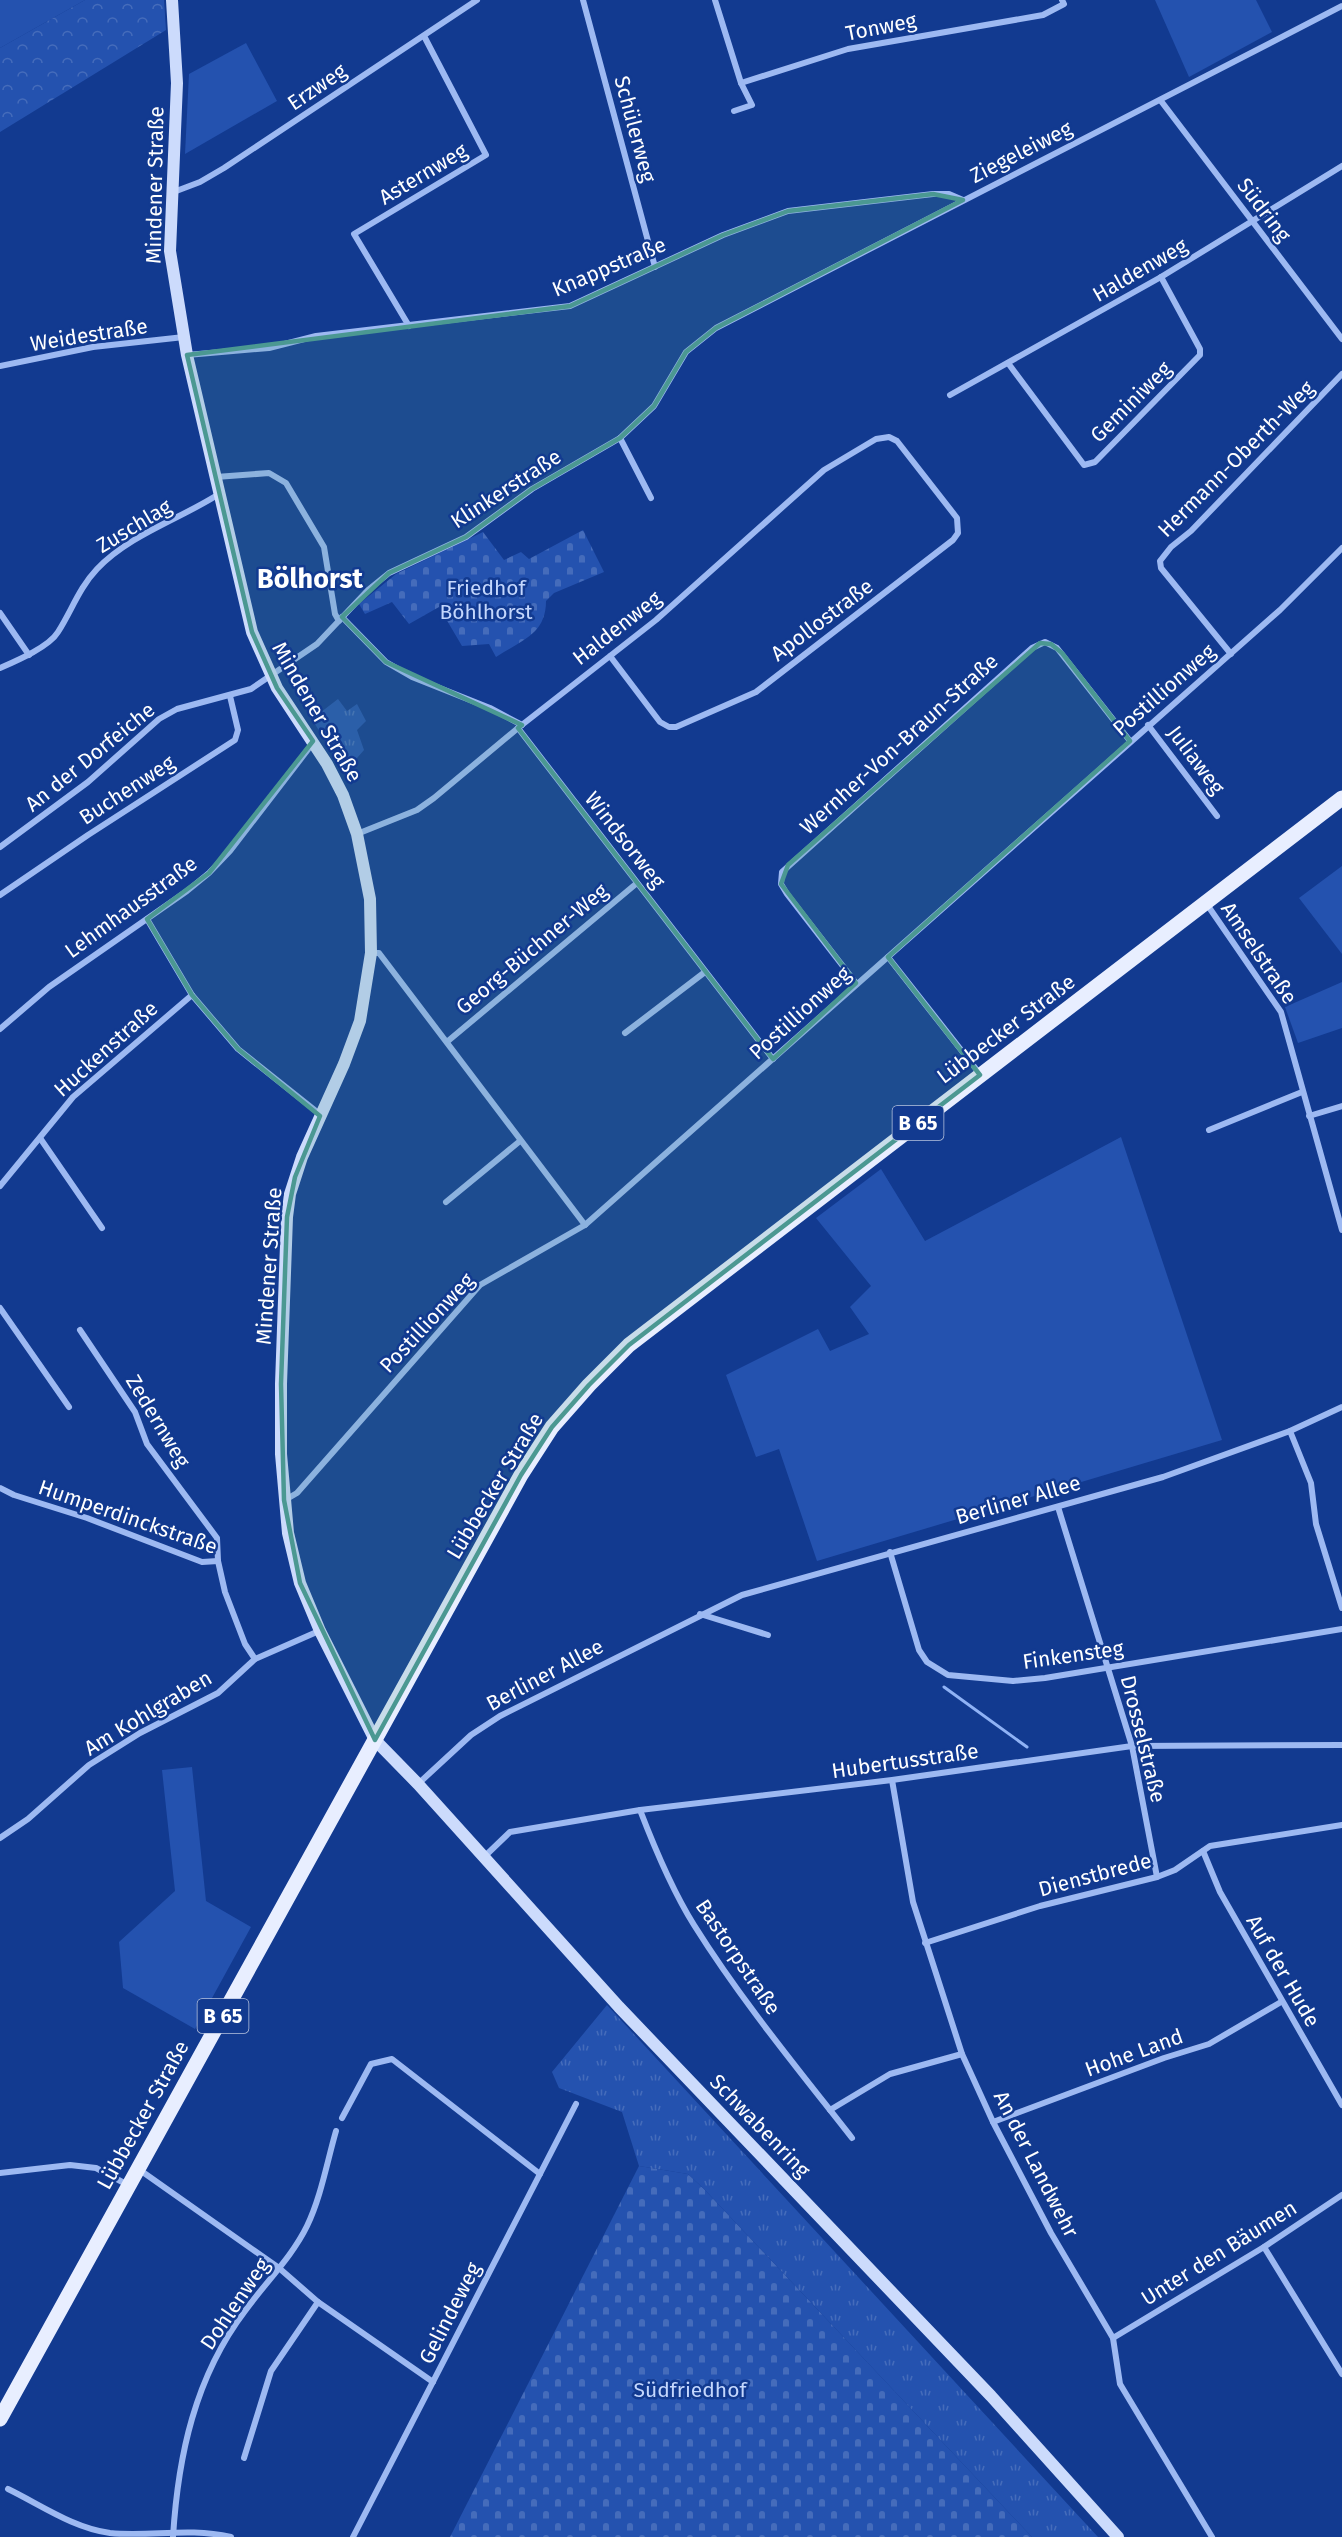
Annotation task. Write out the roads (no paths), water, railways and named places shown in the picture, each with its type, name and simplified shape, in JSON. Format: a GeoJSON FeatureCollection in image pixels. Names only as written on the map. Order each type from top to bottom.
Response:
{"type":"FeatureCollection","features":[{"type":"Feature","properties":{"kind":"main road","name":"Lübbecker Straße"},"geometry":{"type":"LineString","coordinates":[[0,2419],[521,1475],[552,1427],[629,1345],[1342,798]]}},
{"type":"Feature","properties":{"kind":"street","name":"Mindener Straße"},"geometry":{"type":"LineString","coordinates":[[172,0],[177,83],[170,251],[187,355],[248,620],[271,677],[314,742],[343,795],[357,834],[370,899],[371,953],[360,1021],[295,1177],[287,1217],[281,1384],[284,1500],[294,1559],[320,1631],[375,1740]]}},
{"type":"Feature","properties":{"kind":"street","name":"Erzweg"},"geometry":{"type":"LineString","coordinates":[[171,193],[193,185],[224,168],[477,0]]}},
{"type":"Feature","properties":{"kind":"street","name":"Schülerweg"},"geometry":{"type":"LineString","coordinates":[[583,0],[655,267]]}},
{"type":"Feature","properties":{"kind":"street"},"geometry":{"type":"LineString","coordinates":[[715,0],[741,83],[752,105],[734,111]]}},
{"type":"Feature","properties":{"kind":"street","name":"Tonweg"},"geometry":{"type":"LineString","coordinates":[[741,83],[848,49],[1043,15],[1063,2]]}},
{"type":"Feature","properties":{"kind":"street","name":"Ziegeleiweg"},"geometry":{"type":"LineString","coordinates":[[716,328],[1342,6]]}},
{"type":"Feature","properties":{"kind":"street","name":"Asternweg"},"geometry":{"type":"LineString","coordinates":[[409,326],[354,234],[486,155],[424,36]]}},
{"type":"Feature","properties":{"kind":"street","name":"Südring"},"geometry":{"type":"LineString","coordinates":[[1161,101],[1342,339]]}},
{"type":"Feature","properties":{"kind":"street","name":"Haldenweg"},"geometry":{"type":"LineString","coordinates":[[950,395],[1161,277],[1253,223],[1342,166]]}},
{"type":"Feature","properties":{"kind":"street","name":"Knappstraße"},"geometry":{"type":"LineString","coordinates":[[187,355],[269,348],[316,336],[570,306],[723,234],[788,211],[933,194],[949,194],[963,200]]}},
{"type":"Feature","properties":{"kind":"street","name":"Geminiweg"},"geometry":{"type":"LineString","coordinates":[[1008,363],[1084,465],[1095,462],[1200,355],[1200,349],[1161,277]]}},
{"type":"Feature","properties":{"kind":"street","name":"Klinkerstraße"},"geometry":{"type":"LineString","coordinates":[[271,677],[317,644],[368,590],[394,569],[466,537],[531,489],[620,438],[654,406],[686,352],[716,328]]}},
{"type":"Feature","properties":{"kind":"street","name":"Weidestraße"},"geometry":{"type":"LineString","coordinates":[[0,366],[93,347],[184,338]]}},
{"type":"Feature","properties":{"kind":"street","name":"Hermann-Oberth-Weg"},"geometry":{"type":"LineString","coordinates":[[1231,654],[1161,568],[1160,561],[1342,374]]}},
{"type":"Feature","properties":{"kind":"street","name":"Haldenweg"},"geometry":{"type":"LineString","coordinates":[[357,834],[417,810],[687,593],[824,470],[876,439],[889,437]]}},
{"type":"Feature","properties":{"kind":"street","name":"Apollostraße"},"geometry":{"type":"LineString","coordinates":[[610,656],[660,722],[669,727],[676,727],[756,692],[953,540],[958,533],[957,518],[902,445],[889,437]]}},
{"type":"Feature","properties":{"kind":"street"},"geometry":{"type":"LineString","coordinates":[[620,438],[651,498]]}},
{"type":"Feature","properties":{"kind":"street"},"geometry":{"type":"LineString","coordinates":[[216,477],[269,473],[286,483],[324,547],[335,614],[341,619]]}},
{"type":"Feature","properties":{"kind":"street","name":"Zuschlag"},"geometry":{"type":"LineString","coordinates":[[0,668],[29,654],[57,634],[73,600],[97,568],[131,543],[220,494]]}},
{"type":"Feature","properties":{"kind":"street","name":"Postillionweg"},"geometry":{"type":"LineString","coordinates":[[284,1500],[297,1493],[480,1285],[585,1225],[1231,654],[1280,610],[1342,548]]}},
{"type":"Feature","properties":{"kind":"street"},"geometry":{"type":"LineString","coordinates":[[0,613],[29,654]]}},
{"type":"Feature","properties":{"kind":"street","name":"Windsorweg"},"geometry":{"type":"LineString","coordinates":[[341,619],[386,662],[422,681],[490,708],[520,726],[637,883],[773,1059]]}},
{"type":"Feature","properties":{"kind":"street","name":"Wernher-Von-Braun-Straße"},"geometry":{"type":"LineString","coordinates":[[856,984],[787,894],[781,884],[782,872],[1032,648],[1045,642],[1057,648],[1130,741]]}},
{"type":"Feature","properties":{"kind":"street","name":"An der Dorfeiche"},"geometry":{"type":"LineString","coordinates":[[0,847],[88,782],[159,719],[177,709],[251,689],[271,677]]}},
{"type":"Feature","properties":{"kind":"street","name":"Buchenweg"},"geometry":{"type":"LineString","coordinates":[[0,895],[88,835],[236,740],[238,730],[230,696]]}},
{"type":"Feature","properties":{"kind":"street","name":"Juliaweg"},"geometry":{"type":"LineString","coordinates":[[1148,725],[1217,816]]}},
{"type":"Feature","properties":{"kind":"street","name":"Lehmhausstraße"},"geometry":{"type":"LineString","coordinates":[[0,1029],[49,987],[187,891],[216,866],[314,742]]}},
{"type":"Feature","properties":{"kind":"street","name":"Georg-Büchner-Weg"},"geometry":{"type":"LineString","coordinates":[[448,1041],[637,883]]}},
{"type":"Feature","properties":{"kind":"street","name":"Amselstraße"},"geometry":{"type":"LineString","coordinates":[[1206,903],[1281,1012],[1342,1230]]}},
{"type":"Feature","properties":{"kind":"street"},"geometry":{"type":"LineString","coordinates":[[147,919],[192,995],[238,1049],[321,1115]]}},
{"type":"Feature","properties":{"kind":"street"},"geometry":{"type":"LineString","coordinates":[[371,953],[379,953],[448,1041],[520,1141],[585,1225]]}},
{"type":"Feature","properties":{"kind":"street"},"geometry":{"type":"LineString","coordinates":[[888,957],[981,1075]]}},
{"type":"Feature","properties":{"kind":"street"},"geometry":{"type":"LineString","coordinates":[[625,1034],[705,972]]}},
{"type":"Feature","properties":{"kind":"street","name":"Huckenstraße"},"geometry":{"type":"LineString","coordinates":[[0,1186],[73,1097],[192,995]]}},
{"type":"Feature","properties":{"kind":"street"},"geometry":{"type":"LineString","coordinates":[[1209,1130],[1302,1092]]}},
{"type":"Feature","properties":{"kind":"street"},"geometry":{"type":"LineString","coordinates":[[1309,1116],[1342,1106]]}},
{"type":"Feature","properties":{"kind":"street"},"geometry":{"type":"LineString","coordinates":[[40,1138],[102,1228]]}},
{"type":"Feature","properties":{"kind":"street"},"geometry":{"type":"LineString","coordinates":[[446,1202],[520,1141]]}},
{"type":"Feature","properties":{"kind":"street"},"geometry":{"type":"LineString","coordinates":[[0,1308],[69,1407]]}},
{"type":"Feature","properties":{"kind":"street","name":"Zedernweg"},"geometry":{"type":"LineString","coordinates":[[80,1330],[135,1412],[147,1444],[217,1538],[218,1561]]}},
{"type":"Feature","properties":{"kind":"street","name":"Berliner Allee"},"geometry":{"type":"LineString","coordinates":[[418,1784],[471,1735],[500,1716],[742,1594],[1163,1477],[1290,1431],[1342,1407]]}},
{"type":"Feature","properties":{"kind":"street"},"geometry":{"type":"LineString","coordinates":[[1290,1431],[1311,1484],[1316,1524],[1342,1608]]}},
{"type":"Feature","properties":{"kind":"street","name":"Humperdinckstraße"},"geometry":{"type":"LineString","coordinates":[[0,1488],[202,1562],[218,1561],[229,1602],[245,1644],[255,1659]]}},
{"type":"Feature","properties":{"kind":"street","name":"Drosselstraße"},"geometry":{"type":"LineString","coordinates":[[1058,1507],[1132,1746],[1157,1877]]}},
{"type":"Feature","properties":{"kind":"street","name":"Finkensteg"},"geometry":{"type":"LineString","coordinates":[[890,1552],[920,1650],[927,1662],[948,1674],[981,1680],[1013,1681],[1045,1678],[1342,1629]]}},
{"type":"Feature","properties":{"kind":"street"},"geometry":{"type":"LineString","coordinates":[[700,1614],[768,1635]]}},
{"type":"Feature","properties":{"kind":"street","name":"Am Kohlgraben"},"geometry":{"type":"LineString","coordinates":[[0,1838],[28,1819],[90,1765],[140,1733],[218,1693],[255,1659],[320,1631]]}},
{"type":"Feature","properties":{"kind":"street","name":"Schwabenring"},"geometry":{"type":"LineString","coordinates":[[375,1740],[418,1784],[620,2007],[991,2396],[1118,2537]]}},
{"type":"Feature","properties":{"kind":"street","name":"Hubertusstraße"},"geometry":{"type":"LineString","coordinates":[[484,1857],[510,1832],[640,1810],[892,1780],[1132,1746],[1342,1745]]}},
{"type":"Feature","properties":{"kind":"street","name":"An der Landwehr"},"geometry":{"type":"LineString","coordinates":[[892,1780],[904,1862],[925,1943],[962,2054],[993,2122],[1051,2233],[1113,2338],[1120,2384],[1212,2537]]}},
{"type":"Feature","properties":{"kind":"street","name":"Bastorpstraße"},"geometry":{"type":"LineString","coordinates":[[640,1810],[657,1853],[693,1924],[764,2025],[852,2138]]}},
{"type":"Feature","properties":{"kind":"street","name":"Dienstbrede"},"geometry":{"type":"LineString","coordinates":[[925,1943],[1040,1906],[1157,1877],[1175,1870],[1210,1846],[1342,1825]]}},
{"type":"Feature","properties":{"kind":"street","name":"Auf der Hude"},"geometry":{"type":"LineString","coordinates":[[1203,1851],[1220,1892],[1342,2105]]}},
{"type":"Feature","properties":{"kind":"street","name":"Hohe Land"},"geometry":{"type":"LineString","coordinates":[[993,2122],[1164,2058],[1209,2044],[1281,2002]]}},
{"type":"Feature","properties":{"kind":"street"},"geometry":{"type":"LineString","coordinates":[[830,2110],[890,2074],[962,2054]]}},
{"type":"Feature","properties":{"kind":"street"},"geometry":{"type":"LineString","coordinates":[[342,2118],[371,2064],[392,2059],[540,2174]]}},
{"type":"Feature","properties":{"kind":"street","name":"Gelindeweg"},"geometry":{"type":"LineString","coordinates":[[353,2537],[576,2104]]}},
{"type":"Feature","properties":{"kind":"street","name":"Dohlenweg"},"geometry":{"type":"LineString","coordinates":[[173,2534],[181,2458],[198,2399],[210,2369],[238,2321],[307,2227],[336,2131]]}},
{"type":"Feature","properties":{"kind":"street"},"geometry":{"type":"LineString","coordinates":[[0,2173],[70,2165],[96,2168],[128,2185]]}},
{"type":"Feature","properties":{"kind":"street"},"geometry":{"type":"LineString","coordinates":[[137,2168],[279,2268],[318,2302],[433,2382]]}},
{"type":"Feature","properties":{"kind":"street","name":"Unter den Bäumen"},"geometry":{"type":"LineString","coordinates":[[1113,2338],[1264,2247],[1342,2195]]}},
{"type":"Feature","properties":{"kind":"street"},"geometry":{"type":"LineString","coordinates":[[1264,2247],[1342,2374]]}},
{"type":"Feature","properties":{"kind":"street"},"geometry":{"type":"LineString","coordinates":[[244,2458],[271,2371],[318,2302]]}},
{"type":"Feature","properties":{"kind":"street"},"geometry":{"type":"LineString","coordinates":[[8,2489],[74,2523],[107,2533],[173,2534],[193,2531],[231,2537]]}},
{"type":"Feature","properties":{"kind":"waterway"},"geometry":{"type":"LineString","coordinates":[[944,1687],[1027,1747]]}},
{"type":"Feature","properties":{"kind":"district","name":"Bölhorst"},"geometry":{"type":"Point","coordinates":[310,579]}},
{"type":"Feature","properties":{"kind":"park label","name":"Friedhof Böhlhorst"},"geometry":{"type":"Point","coordinates":[486,600]}},
{"type":"Feature","properties":{"kind":"park label","name":"Südfriedhof"},"geometry":{"type":"Point","coordinates":[690,2390]}}]}
